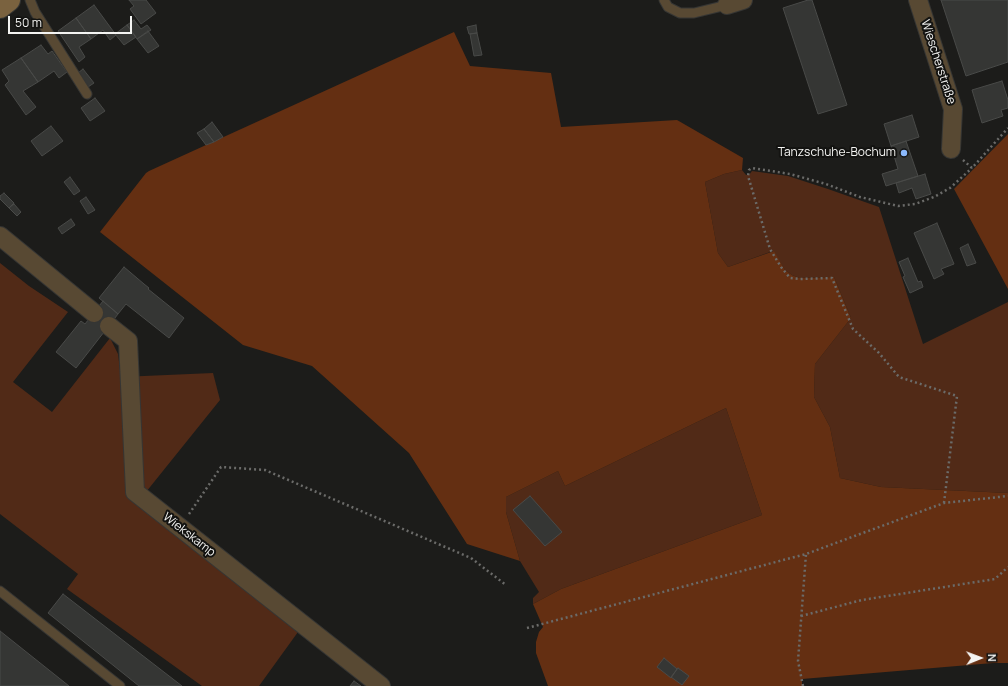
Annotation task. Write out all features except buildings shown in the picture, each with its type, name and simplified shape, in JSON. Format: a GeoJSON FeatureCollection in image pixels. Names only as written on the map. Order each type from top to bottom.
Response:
{"type":"FeatureCollection","features":[{"type":"Feature","properties":{"kind":"main road"},"geometry":{"type":"LineString","coordinates":[[0,7],[9,0]]}},
{"type":"Feature","properties":{"kind":"street","name":"Wiescherstraße"},"geometry":{"type":"LineString","coordinates":[[918,0],[953,109],[951,149]]}},
{"type":"Feature","properties":{"kind":"street"},"geometry":{"type":"LineString","coordinates":[[0,236],[94,313]]}},
{"type":"Feature","properties":{"kind":"street","name":"Wiekskamp"},"geometry":{"type":"LineString","coordinates":[[110,326],[128,341],[134,492],[381,686]]}},
{"type":"Feature","properties":{"kind":"lane"},"geometry":{"type":"LineString","coordinates":[[30,0],[35,12],[88,94]]}},
{"type":"Feature","properties":{"kind":"lane"},"geometry":{"type":"LineString","coordinates":[[664,0],[668,7],[680,13],[694,13],[735,2]]}},
{"type":"Feature","properties":{"kind":"lane"},"geometry":{"type":"LineString","coordinates":[[0,591],[120,686]]}},
{"type":"Feature","properties":{"kind":"path"},"geometry":{"type":"LineString","coordinates":[[944,503],[958,396],[899,378],[879,353],[853,328],[832,278],[790,278],[770,249],[748,176],[749,170],[752,168],[790,174],[826,184],[860,197],[898,206],[915,204],[934,197],[950,188],[972,168],[1008,128]]}},
{"type":"Feature","properties":{"kind":"path"},"geometry":{"type":"LineString","coordinates":[[951,149],[972,168]]}},
{"type":"Feature","properties":{"kind":"path"},"geometry":{"type":"LineString","coordinates":[[180,527],[221,467],[265,470],[471,558],[506,584]]}},
{"type":"Feature","properties":{"kind":"path"},"geometry":{"type":"LineString","coordinates":[[527,628],[806,554],[944,503],[1008,496]]}},
{"type":"Feature","properties":{"kind":"path"},"geometry":{"type":"LineString","coordinates":[[803,686],[798,661],[806,554]]}},
{"type":"Feature","properties":{"kind":"path"},"geometry":{"type":"LineString","coordinates":[[801,616],[862,600],[995,579],[1008,567]]}},
{"type":"Feature","properties":{"kind":"shaded area"},"geometry":{"type":"Polygon","coordinates":[[[454,32],[470,66],[551,73],[561,127],[677,120],[743,158],[742,170],[724,174],[705,182],[718,253],[728,267],[774,251],[785,270],[792,275],[799,278],[834,277],[851,318],[815,364],[814,397],[830,427],[840,478],[881,487],[1008,493],[1008,663],[802,679],[802,686],[548,686],[536,653],[536,642],[539,632],[543,627],[533,604],[561,589],[762,515],[726,408],[565,486],[558,471],[506,497],[506,512],[520,561],[467,544],[409,453],[312,366],[243,345],[100,232],[149,171],[454,32]]]}},
{"type":"Feature","properties":{"kind":"shaded area"},"geometry":{"type":"Polygon","coordinates":[[[1008,134],[1008,289],[954,189],[1008,134]]]}},
{"type":"Feature","properties":{"kind":"shaded area"},"geometry":{"type":"Polygon","coordinates":[[[742,170],[746,175],[749,175],[752,171],[788,176],[879,207],[923,344],[1008,302],[1008,493],[881,487],[840,478],[830,427],[814,397],[815,364],[851,318],[834,277],[799,278],[785,270],[773,251],[728,267],[718,253],[705,182],[724,174],[742,170]]]}},
{"type":"Feature","properties":{"kind":"shaded area"},"geometry":{"type":"Polygon","coordinates":[[[0,263],[29,286],[68,312],[13,382],[52,412],[110,338],[118,354],[121,377],[213,373],[220,400],[138,502],[298,632],[259,686],[202,686],[67,589],[78,574],[0,514],[0,263]]]}},
{"type":"Feature","properties":{"kind":"shaded area"},"geometry":{"type":"Polygon","coordinates":[[[726,408],[762,515],[561,589],[533,604],[533,598],[539,592],[520,561],[506,512],[506,497],[558,471],[565,486],[726,408]]]}},
{"type":"Feature","properties":{"kind":"place","name":"Tanzschuhe-Bochum"},"geometry":{"type":"Point","coordinates":[904,153]}}]}
